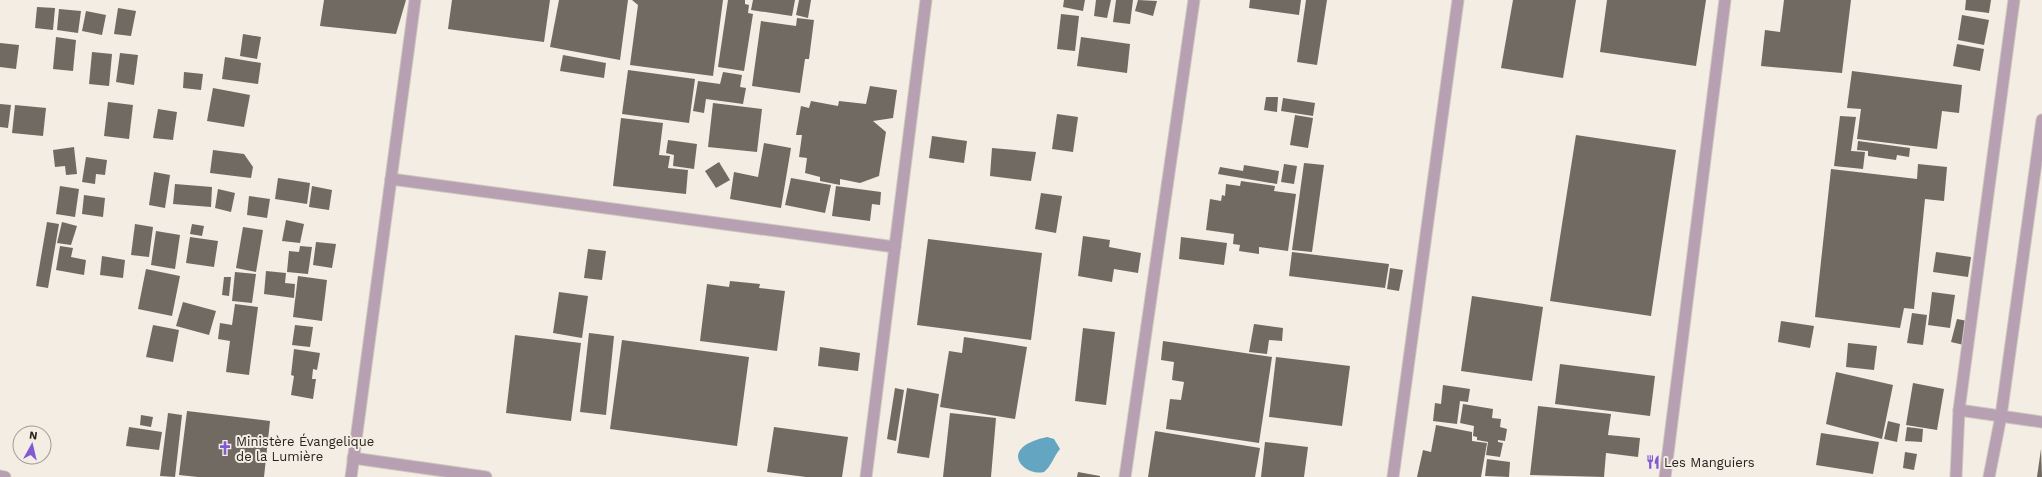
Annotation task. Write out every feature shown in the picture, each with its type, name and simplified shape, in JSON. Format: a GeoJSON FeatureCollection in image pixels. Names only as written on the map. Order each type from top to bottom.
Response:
{"type":"FeatureCollection","features":[{"type":"Feature","properties":{"kind":"street"},"geometry":{"type":"LineString","coordinates":[[351,477],[415,0]]}},
{"type":"Feature","properties":{"kind":"street"},"geometry":{"type":"LineString","coordinates":[[866,477],[926,0]]}},
{"type":"Feature","properties":{"kind":"street"},"geometry":{"type":"LineString","coordinates":[[1125,477],[1194,0]]}},
{"type":"Feature","properties":{"kind":"street"},"geometry":{"type":"LineString","coordinates":[[1393,477],[1458,0]]}},
{"type":"Feature","properties":{"kind":"street"},"geometry":{"type":"LineString","coordinates":[[1665,477],[1725,0]]}},
{"type":"Feature","properties":{"kind":"street"},"geometry":{"type":"LineString","coordinates":[[1956,477],[1959,410],[2014,0]]}},
{"type":"Feature","properties":{"kind":"street"},"geometry":{"type":"LineString","coordinates":[[1988,477],[2001,416],[2042,120]]}},
{"type":"Feature","properties":{"kind":"street"},"geometry":{"type":"LineString","coordinates":[[391,179],[895,247]]}},
{"type":"Feature","properties":{"kind":"street"},"geometry":{"type":"LineString","coordinates":[[1959,410],[2042,422]]}},
{"type":"Feature","properties":{"kind":"street"},"geometry":{"type":"LineString","coordinates":[[353,458],[486,477]]}},
{"type":"Feature","properties":{"kind":"street"},"geometry":{"type":"LineString","coordinates":[[0,476],[5,477]]}},
{"type":"Feature","properties":{"kind":"water"},"geometry":{"type":"Polygon","coordinates":[[[1047,437],[1054,439],[1060,449],[1051,464],[1044,472],[1029,470],[1023,466],[1019,460],[1018,454],[1022,448],[1031,442],[1047,437]]]}},
{"type":"Feature","properties":{"kind":"building"},"geometry":{"type":"Polygon","coordinates":[[[324,0],[406,0],[396,34],[320,26],[324,0]]]}},
{"type":"Feature","properties":{"kind":"building"},"geometry":{"type":"Polygon","coordinates":[[[452,0],[550,0],[544,42],[448,29],[452,0]]]}},
{"type":"Feature","properties":{"kind":"building"},"geometry":{"type":"Polygon","coordinates":[[[559,0],[628,0],[620,60],[550,47],[559,0]]]}},
{"type":"Feature","properties":{"kind":"building"},"geometry":{"type":"Polygon","coordinates":[[[632,0],[723,0],[713,76],[630,65],[638,5],[632,0]]]}},
{"type":"Feature","properties":{"kind":"building"},"geometry":{"type":"Polygon","coordinates":[[[728,0],[745,0],[745,4],[749,5],[748,13],[753,14],[744,71],[718,67],[728,0]]]}},
{"type":"Feature","properties":{"kind":"building"},"geometry":{"type":"Polygon","coordinates":[[[753,0],[795,0],[792,16],[751,10],[753,0]]]}},
{"type":"Feature","properties":{"kind":"building"},"geometry":{"type":"Polygon","coordinates":[[[799,0],[811,0],[808,18],[796,15],[799,0]]]}},
{"type":"Feature","properties":{"kind":"building"},"geometry":{"type":"Polygon","coordinates":[[[1064,0],[1085,0],[1083,11],[1063,7],[1064,0]]]}},
{"type":"Feature","properties":{"kind":"building"},"geometry":{"type":"Polygon","coordinates":[[[1096,0],[1111,0],[1107,18],[1094,16],[1096,0]]]}},
{"type":"Feature","properties":{"kind":"building"},"geometry":{"type":"Polygon","coordinates":[[[1116,0],[1133,0],[1130,24],[1113,22],[1116,0]]]}},
{"type":"Feature","properties":{"kind":"building"},"geometry":{"type":"Polygon","coordinates":[[[1138,0],[1157,1],[1153,16],[1135,11],[1138,0]]]}},
{"type":"Feature","properties":{"kind":"building"},"geometry":{"type":"Polygon","coordinates":[[[1250,0],[1301,0],[1299,15],[1249,8],[1250,0]]]}},
{"type":"Feature","properties":{"kind":"building"},"geometry":{"type":"Polygon","coordinates":[[[1306,0],[1327,0],[1317,65],[1297,62],[1306,0]]]}},
{"type":"Feature","properties":{"kind":"building"},"geometry":{"type":"Polygon","coordinates":[[[1513,0],[1576,0],[1563,78],[1501,68],[1513,0]]]}},
{"type":"Feature","properties":{"kind":"building"},"geometry":{"type":"Polygon","coordinates":[[[1607,0],[1706,0],[1696,66],[1600,52],[1607,0]]]}},
{"type":"Feature","properties":{"kind":"building"},"geometry":{"type":"Polygon","coordinates":[[[1784,0],[1851,0],[1842,73],[1761,66],[1765,30],[1780,32],[1784,0]]]}},
{"type":"Feature","properties":{"kind":"building"},"geometry":{"type":"Polygon","coordinates":[[[1966,0],[1991,0],[1989,13],[1965,10],[1966,0]]]}},
{"type":"Feature","properties":{"kind":"building"},"geometry":{"type":"Polygon","coordinates":[[[37,7],[55,8],[53,30],[35,28],[37,7]]]}},
{"type":"Feature","properties":{"kind":"building"},"geometry":{"type":"Polygon","coordinates":[[[118,8],[136,11],[131,36],[114,34],[118,8]]]}},
{"type":"Feature","properties":{"kind":"building"},"geometry":{"type":"Polygon","coordinates":[[[59,9],[81,11],[78,33],[57,30],[59,9]]]}},
{"type":"Feature","properties":{"kind":"building"},"geometry":{"type":"Polygon","coordinates":[[[86,11],[106,15],[102,35],[82,31],[86,11]]]}},
{"type":"Feature","properties":{"kind":"building"},"geometry":{"type":"Polygon","coordinates":[[[1061,14],[1079,16],[1075,51],[1057,49],[1061,14]]]}},
{"type":"Feature","properties":{"kind":"building"},"geometry":{"type":"Polygon","coordinates":[[[1962,15],[1989,20],[1984,45],[1958,40],[1962,15]]]}},
{"type":"Feature","properties":{"kind":"building"},"geometry":{"type":"Polygon","coordinates":[[[797,18],[814,20],[809,59],[805,59],[800,93],[752,86],[761,21],[796,26],[797,18]]]}},
{"type":"Feature","properties":{"kind":"building"},"geometry":{"type":"Polygon","coordinates":[[[243,34],[261,37],[257,59],[240,56],[243,34]]]}},
{"type":"Feature","properties":{"kind":"building"},"geometry":{"type":"Polygon","coordinates":[[[56,37],[76,40],[73,71],[53,69],[56,37]]]}},
{"type":"Feature","properties":{"kind":"building"},"geometry":{"type":"Polygon","coordinates":[[[1081,37],[1130,44],[1127,73],[1077,66],[1081,37]]]}},
{"type":"Feature","properties":{"kind":"building"},"geometry":{"type":"Polygon","coordinates":[[[0,43],[19,45],[16,69],[0,67],[0,43]]]}},
{"type":"Feature","properties":{"kind":"building"},"geometry":{"type":"Polygon","coordinates":[[[1957,44],[1984,49],[1980,71],[1953,66],[1957,44]]]}},
{"type":"Feature","properties":{"kind":"building"},"geometry":{"type":"Polygon","coordinates":[[[92,52],[112,54],[109,86],[89,84],[92,52]]]}},
{"type":"Feature","properties":{"kind":"building"},"geometry":{"type":"Polygon","coordinates":[[[120,53],[138,55],[134,85],[116,82],[120,53]]]}},
{"type":"Feature","properties":{"kind":"building"},"geometry":{"type":"Polygon","coordinates":[[[563,55],[606,63],[604,78],[560,71],[563,55]]]}},
{"type":"Feature","properties":{"kind":"building"},"geometry":{"type":"Polygon","coordinates":[[[225,57],[261,63],[258,84],[222,79],[225,57]]]}},
{"type":"Feature","properties":{"kind":"building"},"geometry":{"type":"Polygon","coordinates":[[[628,70],[695,79],[689,123],[622,114],[628,70]]]}},
{"type":"Feature","properties":{"kind":"building"},"geometry":{"type":"Polygon","coordinates":[[[1852,71],[1962,85],[1959,113],[1942,111],[1937,149],[1857,139],[1861,109],[1847,108],[1852,71]]]}},
{"type":"Feature","properties":{"kind":"building"},"geometry":{"type":"Polygon","coordinates":[[[184,72],[203,74],[201,90],[183,88],[184,72]]]}},
{"type":"Feature","properties":{"kind":"building"},"geometry":{"type":"Polygon","coordinates":[[[723,72],[742,75],[740,87],[746,88],[743,104],[706,99],[704,113],[693,111],[698,81],[720,84],[723,72]]]}},
{"type":"Feature","properties":{"kind":"building"},"geometry":{"type":"Polygon","coordinates":[[[870,86],[897,90],[893,118],[873,121],[886,132],[879,176],[860,183],[840,179],[840,185],[820,181],[820,177],[805,173],[807,158],[799,157],[802,135],[796,135],[801,106],[809,108],[811,101],[838,106],[839,101],[866,104],[870,86]]]}},
{"type":"Feature","properties":{"kind":"building"},"geometry":{"type":"Polygon","coordinates":[[[213,88],[250,95],[244,127],[207,121],[213,88]]]}},
{"type":"Feature","properties":{"kind":"building"},"geometry":{"type":"Polygon","coordinates":[[[1266,97],[1278,97],[1277,112],[1264,110],[1266,97]]]}},
{"type":"Feature","properties":{"kind":"building"},"geometry":{"type":"Polygon","coordinates":[[[1283,98],[1315,103],[1313,116],[1281,111],[1283,98]]]}},
{"type":"Feature","properties":{"kind":"building"},"geometry":{"type":"Polygon","coordinates":[[[108,102],[133,105],[129,139],[104,136],[108,102]]]}},
{"type":"Feature","properties":{"kind":"building"},"geometry":{"type":"Polygon","coordinates":[[[713,103],[762,109],[757,152],[708,147],[713,103]]]}},
{"type":"Feature","properties":{"kind":"building"},"geometry":{"type":"Polygon","coordinates":[[[0,104],[11,105],[8,128],[0,127],[0,104]]]}},
{"type":"Feature","properties":{"kind":"building"},"geometry":{"type":"Polygon","coordinates":[[[15,105],[46,108],[43,136],[12,133],[15,105]]]}},
{"type":"Feature","properties":{"kind":"building"},"geometry":{"type":"Polygon","coordinates":[[[158,109],[177,112],[173,140],[153,138],[158,109]]]}},
{"type":"Feature","properties":{"kind":"building"},"geometry":{"type":"Polygon","coordinates":[[[1057,114],[1078,117],[1073,152],[1052,149],[1057,114]]]}},
{"type":"Feature","properties":{"kind":"building"},"geometry":{"type":"Polygon","coordinates":[[[1295,115],[1313,118],[1308,148],[1290,145],[1295,115]]]}},
{"type":"Feature","properties":{"kind":"building"},"geometry":{"type":"Polygon","coordinates":[[[1840,116],[1856,117],[1851,151],[1865,152],[1863,169],[1834,166],[1840,116]]]}},
{"type":"Feature","properties":{"kind":"building"},"geometry":{"type":"Polygon","coordinates":[[[621,118],[663,123],[659,155],[670,156],[668,168],[688,170],[686,194],[613,186],[621,118]]]}},
{"type":"Feature","properties":{"kind":"building"},"geometry":{"type":"Polygon","coordinates":[[[1576,135],[1676,150],[1651,316],[1550,301],[1576,135]]]}},
{"type":"Feature","properties":{"kind":"building"},"geometry":{"type":"Polygon","coordinates":[[[932,136],[967,141],[964,163],[929,158],[932,136]]]}},
{"type":"Feature","properties":{"kind":"building"},"geometry":{"type":"Polygon","coordinates":[[[668,140],[697,144],[694,169],[673,166],[674,155],[666,153],[668,140]]]}},
{"type":"Feature","properties":{"kind":"building"},"geometry":{"type":"Polygon","coordinates":[[[1858,141],[1910,148],[1909,157],[1897,155],[1896,160],[1868,156],[1868,151],[1857,150],[1858,141]]]}},
{"type":"Feature","properties":{"kind":"building"},"geometry":{"type":"Polygon","coordinates":[[[764,143],[791,148],[781,208],[730,199],[734,172],[758,177],[764,143]]]}},
{"type":"Feature","properties":{"kind":"building"},"geometry":{"type":"Polygon","coordinates":[[[74,147],[77,174],[66,175],[65,166],[55,167],[53,150],[74,147]]]}},
{"type":"Feature","properties":{"kind":"building"},"geometry":{"type":"Polygon","coordinates":[[[992,148],[1036,152],[1031,181],[990,176],[992,148]]]}},
{"type":"Feature","properties":{"kind":"building"},"geometry":{"type":"Polygon","coordinates":[[[213,150],[244,154],[253,167],[251,178],[210,173],[213,150]]]}},
{"type":"Feature","properties":{"kind":"building"},"geometry":{"type":"Polygon","coordinates":[[[86,157],[107,160],[105,175],[96,174],[95,184],[82,182],[86,157]]]}},
{"type":"Feature","properties":{"kind":"building"},"geometry":{"type":"Polygon","coordinates":[[[719,162],[730,180],[716,188],[705,171],[719,162]]]}},
{"type":"Feature","properties":{"kind":"building"},"geometry":{"type":"Polygon","coordinates":[[[1304,163],[1324,165],[1312,252],[1292,250],[1304,163]]]}},
{"type":"Feature","properties":{"kind":"building"},"geometry":{"type":"Polygon","coordinates":[[[1284,164],[1297,166],[1294,184],[1281,182],[1284,164]]]}},
{"type":"Feature","properties":{"kind":"building"},"geometry":{"type":"Polygon","coordinates":[[[1918,164],[1947,167],[1944,201],[1925,199],[1914,309],[1904,308],[1900,328],[1815,317],[1831,169],[1917,179],[1918,164]]]}},
{"type":"Feature","properties":{"kind":"building"},"geometry":{"type":"Polygon","coordinates":[[[1244,165],[1279,171],[1277,184],[1218,174],[1220,167],[1243,171],[1244,165]]]}},
{"type":"Feature","properties":{"kind":"building"},"geometry":{"type":"Polygon","coordinates":[[[154,172],[170,175],[165,208],[149,205],[154,172]]]}},
{"type":"Feature","properties":{"kind":"building"},"geometry":{"type":"Polygon","coordinates":[[[278,178],[310,183],[307,204],[275,199],[278,178]]]}},
{"type":"Feature","properties":{"kind":"building"},"geometry":{"type":"Polygon","coordinates":[[[791,178],[831,185],[825,213],[785,205],[791,178]]]}},
{"type":"Feature","properties":{"kind":"building"},"geometry":{"type":"Polygon","coordinates":[[[1241,181],[1275,186],[1274,191],[1296,194],[1288,251],[1259,247],[1259,254],[1239,251],[1240,245],[1233,244],[1234,234],[1206,230],[1210,199],[1221,201],[1222,195],[1225,196],[1226,184],[1240,186],[1241,181]]]}},
{"type":"Feature","properties":{"kind":"building"},"geometry":{"type":"Polygon","coordinates":[[[175,184],[212,187],[211,207],[173,204],[175,184]]]}},
{"type":"Feature","properties":{"kind":"building"},"geometry":{"type":"Polygon","coordinates":[[[60,186],[79,189],[75,217],[56,214],[60,186]]]}},
{"type":"Feature","properties":{"kind":"building"},"geometry":{"type":"Polygon","coordinates":[[[312,186],[332,190],[329,210],[309,207],[312,186]]]}},
{"type":"Feature","properties":{"kind":"building"},"geometry":{"type":"Polygon","coordinates":[[[836,186],[881,192],[880,205],[872,204],[870,221],[832,216],[836,186]]]}},
{"type":"Feature","properties":{"kind":"building"},"geometry":{"type":"Polygon","coordinates":[[[218,189],[235,193],[231,212],[215,208],[218,189]]]}},
{"type":"Feature","properties":{"kind":"building"},"geometry":{"type":"Polygon","coordinates":[[[1041,193],[1062,196],[1056,233],[1035,229],[1041,193]]]}},
{"type":"Feature","properties":{"kind":"building"},"geometry":{"type":"Polygon","coordinates":[[[84,195],[105,198],[103,217],[82,214],[84,195]]]}},
{"type":"Feature","properties":{"kind":"building"},"geometry":{"type":"Polygon","coordinates":[[[249,196],[270,199],[267,218],[247,215],[249,196]]]}},
{"type":"Feature","properties":{"kind":"building"},"geometry":{"type":"Polygon","coordinates":[[[286,220],[304,224],[300,243],[282,241],[286,220]]]}},
{"type":"Feature","properties":{"kind":"building"},"geometry":{"type":"Polygon","coordinates":[[[47,222],[59,224],[48,288],[36,286],[47,222]]]}},
{"type":"Feature","properties":{"kind":"building"},"geometry":{"type":"Polygon","coordinates":[[[62,222],[77,226],[71,245],[57,243],[62,222]]]}},
{"type":"Feature","properties":{"kind":"building"},"geometry":{"type":"Polygon","coordinates":[[[135,224],[153,227],[149,257],[131,255],[135,224]]]}},
{"type":"Feature","properties":{"kind":"building"},"geometry":{"type":"Polygon","coordinates":[[[192,224],[204,226],[202,236],[190,234],[192,224]]]}},
{"type":"Feature","properties":{"kind":"building"},"geometry":{"type":"Polygon","coordinates":[[[243,227],[263,230],[256,272],[236,268],[243,227]]]}},
{"type":"Feature","properties":{"kind":"building"},"geometry":{"type":"Polygon","coordinates":[[[156,231],[180,235],[175,269],[151,265],[156,231]]]}},
{"type":"Feature","properties":{"kind":"building"},"geometry":{"type":"Polygon","coordinates":[[[1083,236],[1110,240],[1109,247],[1141,253],[1138,273],[1114,269],[1112,282],[1078,276],[1083,236]]]}},
{"type":"Feature","properties":{"kind":"building"},"geometry":{"type":"Polygon","coordinates":[[[190,237],[218,241],[214,267],[186,263],[190,237]]]}},
{"type":"Feature","properties":{"kind":"building"},"geometry":{"type":"Polygon","coordinates":[[[1181,237],[1227,243],[1224,265],[1179,259],[1181,237]]]}},
{"type":"Feature","properties":{"kind":"building"},"geometry":{"type":"Polygon","coordinates":[[[928,239],[1042,253],[1031,340],[917,325],[928,239]]]}},
{"type":"Feature","properties":{"kind":"building"},"geometry":{"type":"Polygon","coordinates":[[[316,242],[336,244],[332,268],[313,265],[316,242]]]}},
{"type":"Feature","properties":{"kind":"building"},"geometry":{"type":"Polygon","coordinates":[[[60,246],[73,248],[71,257],[86,260],[84,275],[56,270],[60,246]]]}},
{"type":"Feature","properties":{"kind":"building"},"geometry":{"type":"Polygon","coordinates":[[[300,246],[312,247],[308,274],[287,272],[289,251],[299,252],[300,246]]]}},
{"type":"Feature","properties":{"kind":"building"},"geometry":{"type":"Polygon","coordinates":[[[588,249],[606,251],[602,280],[584,278],[588,249]]]}},
{"type":"Feature","properties":{"kind":"building"},"geometry":{"type":"Polygon","coordinates":[[[1292,252],[1389,264],[1385,288],[1289,276],[1292,252]]]}},
{"type":"Feature","properties":{"kind":"building"},"geometry":{"type":"Polygon","coordinates":[[[1936,252],[1971,257],[1968,277],[1933,272],[1936,252]]]}},
{"type":"Feature","properties":{"kind":"building"},"geometry":{"type":"Polygon","coordinates":[[[102,256],[125,260],[123,278],[100,275],[102,256]]]}},
{"type":"Feature","properties":{"kind":"building"},"geometry":{"type":"Polygon","coordinates":[[[1390,268],[1403,270],[1399,291],[1387,289],[1390,268]]]}},
{"type":"Feature","properties":{"kind":"building"},"geometry":{"type":"Polygon","coordinates":[[[146,269],[180,276],[172,316],[138,309],[146,269]]]}},
{"type":"Feature","properties":{"kind":"building"},"geometry":{"type":"Polygon","coordinates":[[[266,271],[286,273],[285,283],[295,284],[294,298],[264,294],[266,271]]]}},
{"type":"Feature","properties":{"kind":"building"},"geometry":{"type":"Polygon","coordinates":[[[235,272],[256,274],[252,303],[232,301],[235,272]]]}},
{"type":"Feature","properties":{"kind":"building"},"geometry":{"type":"Polygon","coordinates":[[[298,276],[327,280],[322,321],[293,317],[298,276]]]}},
{"type":"Feature","properties":{"kind":"building"},"geometry":{"type":"Polygon","coordinates":[[[224,277],[231,277],[229,296],[222,295],[224,277]]]}},
{"type":"Feature","properties":{"kind":"building"},"geometry":{"type":"Polygon","coordinates":[[[730,281],[760,284],[759,288],[785,291],[777,351],[700,341],[707,284],[729,287],[730,281]]]}},
{"type":"Feature","properties":{"kind":"building"},"geometry":{"type":"Polygon","coordinates":[[[559,292],[588,296],[582,338],[553,333],[559,292]]]}},
{"type":"Feature","properties":{"kind":"building"},"geometry":{"type":"Polygon","coordinates":[[[1932,292],[1955,295],[1950,328],[1928,325],[1932,292]]]}},
{"type":"Feature","properties":{"kind":"building"},"geometry":{"type":"Polygon","coordinates":[[[1472,296],[1543,307],[1532,381],[1461,371],[1472,296]]]}},
{"type":"Feature","properties":{"kind":"building"},"geometry":{"type":"Polygon","coordinates":[[[183,302],[216,311],[209,335],[176,326],[183,302]]]}},
{"type":"Feature","properties":{"kind":"building"},"geometry":{"type":"Polygon","coordinates":[[[235,304],[258,307],[249,375],[226,372],[230,341],[218,339],[220,323],[232,325],[235,304]]]}},
{"type":"Feature","properties":{"kind":"building"},"geometry":{"type":"Polygon","coordinates":[[[1912,313],[1927,315],[1923,345],[1907,343],[1912,313]]]}},
{"type":"Feature","properties":{"kind":"building"},"geometry":{"type":"Polygon","coordinates":[[[1957,319],[1973,322],[1968,346],[1951,342],[1957,319]]]}},
{"type":"Feature","properties":{"kind":"building"},"geometry":{"type":"Polygon","coordinates":[[[1781,321],[1814,326],[1810,348],[1778,342],[1781,321]]]}},
{"type":"Feature","properties":{"kind":"building"},"geometry":{"type":"Polygon","coordinates":[[[1254,324],[1283,328],[1282,341],[1269,340],[1267,354],[1249,352],[1254,324]]]}},
{"type":"Feature","properties":{"kind":"building"},"geometry":{"type":"Polygon","coordinates":[[[153,325],[179,330],[173,362],[146,357],[153,325]]]}},
{"type":"Feature","properties":{"kind":"building"},"geometry":{"type":"Polygon","coordinates":[[[295,325],[313,327],[310,347],[292,345],[295,325]]]}},
{"type":"Feature","properties":{"kind":"building"},"geometry":{"type":"Polygon","coordinates":[[[1083,328],[1115,332],[1106,405],[1075,401],[1083,328]]]}},
{"type":"Feature","properties":{"kind":"building"},"geometry":{"type":"Polygon","coordinates":[[[589,333],[614,336],[606,415],[580,412],[589,333]]]}},
{"type":"Feature","properties":{"kind":"building"},"geometry":{"type":"Polygon","coordinates":[[[515,335],[581,343],[571,421],[506,413],[515,335]]]}},
{"type":"Feature","properties":{"kind":"building"},"geometry":{"type":"Polygon","coordinates":[[[964,337],[1027,347],[1015,419],[940,407],[949,351],[962,353],[964,337]]]}},
{"type":"Feature","properties":{"kind":"building"},"geometry":{"type":"Polygon","coordinates":[[[622,340],[749,357],[737,446],[610,429],[622,340]]]}},
{"type":"Feature","properties":{"kind":"building"},"geometry":{"type":"Polygon","coordinates":[[[1163,341],[1272,357],[1259,443],[1166,429],[1170,399],[1181,400],[1184,382],[1172,380],[1174,362],[1161,360],[1163,341]]]}},
{"type":"Feature","properties":{"kind":"building"},"geometry":{"type":"Polygon","coordinates":[[[1848,343],[1877,346],[1874,370],[1846,367],[1848,343]]]}},
{"type":"Feature","properties":{"kind":"building"},"geometry":{"type":"Polygon","coordinates":[[[820,347],[860,353],[858,371],[818,366],[820,347]]]}},
{"type":"Feature","properties":{"kind":"building"},"geometry":{"type":"Polygon","coordinates":[[[294,349],[320,353],[317,370],[313,369],[312,379],[316,379],[313,399],[291,395],[294,376],[291,375],[294,349]]]}},
{"type":"Feature","properties":{"kind":"building"},"geometry":{"type":"Polygon","coordinates":[[[1276,357],[1350,366],[1342,426],[1269,417],[1276,357]]]}},
{"type":"Feature","properties":{"kind":"building"},"geometry":{"type":"Polygon","coordinates":[[[1560,364],[1655,376],[1650,416],[1555,404],[1560,364]]]}},
{"type":"Feature","properties":{"kind":"building"},"geometry":{"type":"Polygon","coordinates":[[[1836,372],[1893,385],[1882,439],[1826,424],[1836,372]]]}},
{"type":"Feature","properties":{"kind":"building"},"geometry":{"type":"Polygon","coordinates":[[[1913,383],[1944,389],[1937,430],[1906,425],[1913,383]]]}},
{"type":"Feature","properties":{"kind":"building"},"geometry":{"type":"Polygon","coordinates":[[[1443,385],[1470,389],[1468,402],[1460,401],[1457,424],[1433,421],[1435,403],[1441,404],[1443,385]]]}},
{"type":"Feature","properties":{"kind":"building"},"geometry":{"type":"Polygon","coordinates":[[[895,388],[904,390],[896,441],[887,439],[895,388]]]}},
{"type":"Feature","properties":{"kind":"building"},"geometry":{"type":"Polygon","coordinates":[[[907,388],[939,394],[929,458],[897,453],[907,388]]]}},
{"type":"Feature","properties":{"kind":"building"},"geometry":{"type":"Polygon","coordinates":[[[1463,404],[1493,409],[1492,418],[1501,419],[1500,427],[1507,429],[1505,441],[1498,440],[1498,442],[1503,443],[1500,457],[1486,455],[1488,442],[1477,440],[1477,437],[1473,436],[1474,426],[1460,423],[1463,404]]]}},
{"type":"Feature","properties":{"kind":"building"},"geometry":{"type":"Polygon","coordinates":[[[1538,406],[1611,414],[1608,435],[1640,438],[1638,457],[1606,453],[1604,477],[1530,475],[1538,406]]]}},
{"type":"Feature","properties":{"kind":"building","name":"Ministère Évangelique de la Lumière"},"geometry":{"type":"Polygon","coordinates":[[[187,411],[270,421],[264,477],[198,477],[179,475],[187,411]]]}},
{"type":"Feature","properties":{"kind":"building"},"geometry":{"type":"Polygon","coordinates":[[[168,413],[182,415],[175,477],[160,476],[168,413]]]}},
{"type":"Feature","properties":{"kind":"building"},"geometry":{"type":"Polygon","coordinates":[[[950,413],[996,418],[991,477],[943,477],[950,413]]]}},
{"type":"Feature","properties":{"kind":"building"},"geometry":{"type":"Polygon","coordinates":[[[141,415],[153,417],[151,427],[140,425],[141,415]]]}},
{"type":"Feature","properties":{"kind":"building"},"geometry":{"type":"Polygon","coordinates":[[[1888,421],[1900,424],[1897,442],[1884,439],[1888,421]]]}},
{"type":"Feature","properties":{"kind":"building"},"geometry":{"type":"Polygon","coordinates":[[[1436,425],[1472,432],[1472,441],[1487,443],[1481,477],[1417,477],[1423,450],[1431,452],[1436,425]]]}},
{"type":"Feature","properties":{"kind":"building"},"geometry":{"type":"Polygon","coordinates":[[[129,427],[162,432],[159,450],[126,446],[129,427]]]}},
{"type":"Feature","properties":{"kind":"building"},"geometry":{"type":"Polygon","coordinates":[[[774,427],[848,437],[842,477],[806,477],[767,472],[774,427]]]}},
{"type":"Feature","properties":{"kind":"building"},"geometry":{"type":"Polygon","coordinates":[[[1907,427],[1923,429],[1922,442],[1905,441],[1907,427]]]}},
{"type":"Feature","properties":{"kind":"building"},"geometry":{"type":"Polygon","coordinates":[[[1155,431],[1260,448],[1255,477],[1148,477],[1155,431]]]}},
{"type":"Feature","properties":{"kind":"building"},"geometry":{"type":"Polygon","coordinates":[[[1821,433],[1879,442],[1873,474],[1816,465],[1821,433]]]}},
{"type":"Feature","properties":{"kind":"building"},"geometry":{"type":"Polygon","coordinates":[[[1265,442],[1308,447],[1304,477],[1261,477],[1265,442]]]}},
{"type":"Feature","properties":{"kind":"building"},"geometry":{"type":"Polygon","coordinates":[[[2041,449],[2042,477],[2037,477],[2041,449]]]}},
{"type":"Feature","properties":{"kind":"building"},"geometry":{"type":"Polygon","coordinates":[[[1905,452],[1917,454],[1914,470],[1903,468],[1905,452]]]}},
{"type":"Feature","properties":{"kind":"building"},"geometry":{"type":"Polygon","coordinates":[[[1487,459],[1510,462],[1509,477],[1485,476],[1487,459]]]}},
{"type":"Feature","properties":{"kind":"building"},"geometry":{"type":"Polygon","coordinates":[[[1078,472],[1100,476],[1100,477],[1077,477],[1078,472]]]}},
{"type":"Feature","properties":{"kind":"place","name":"Ministère Évangelique de la Lumière"},"geometry":{"type":"Point","coordinates":[225,448]}},
{"type":"Feature","properties":{"kind":"place","name":"Les Manguiers"},"geometry":{"type":"Point","coordinates":[1653,462]}}]}
